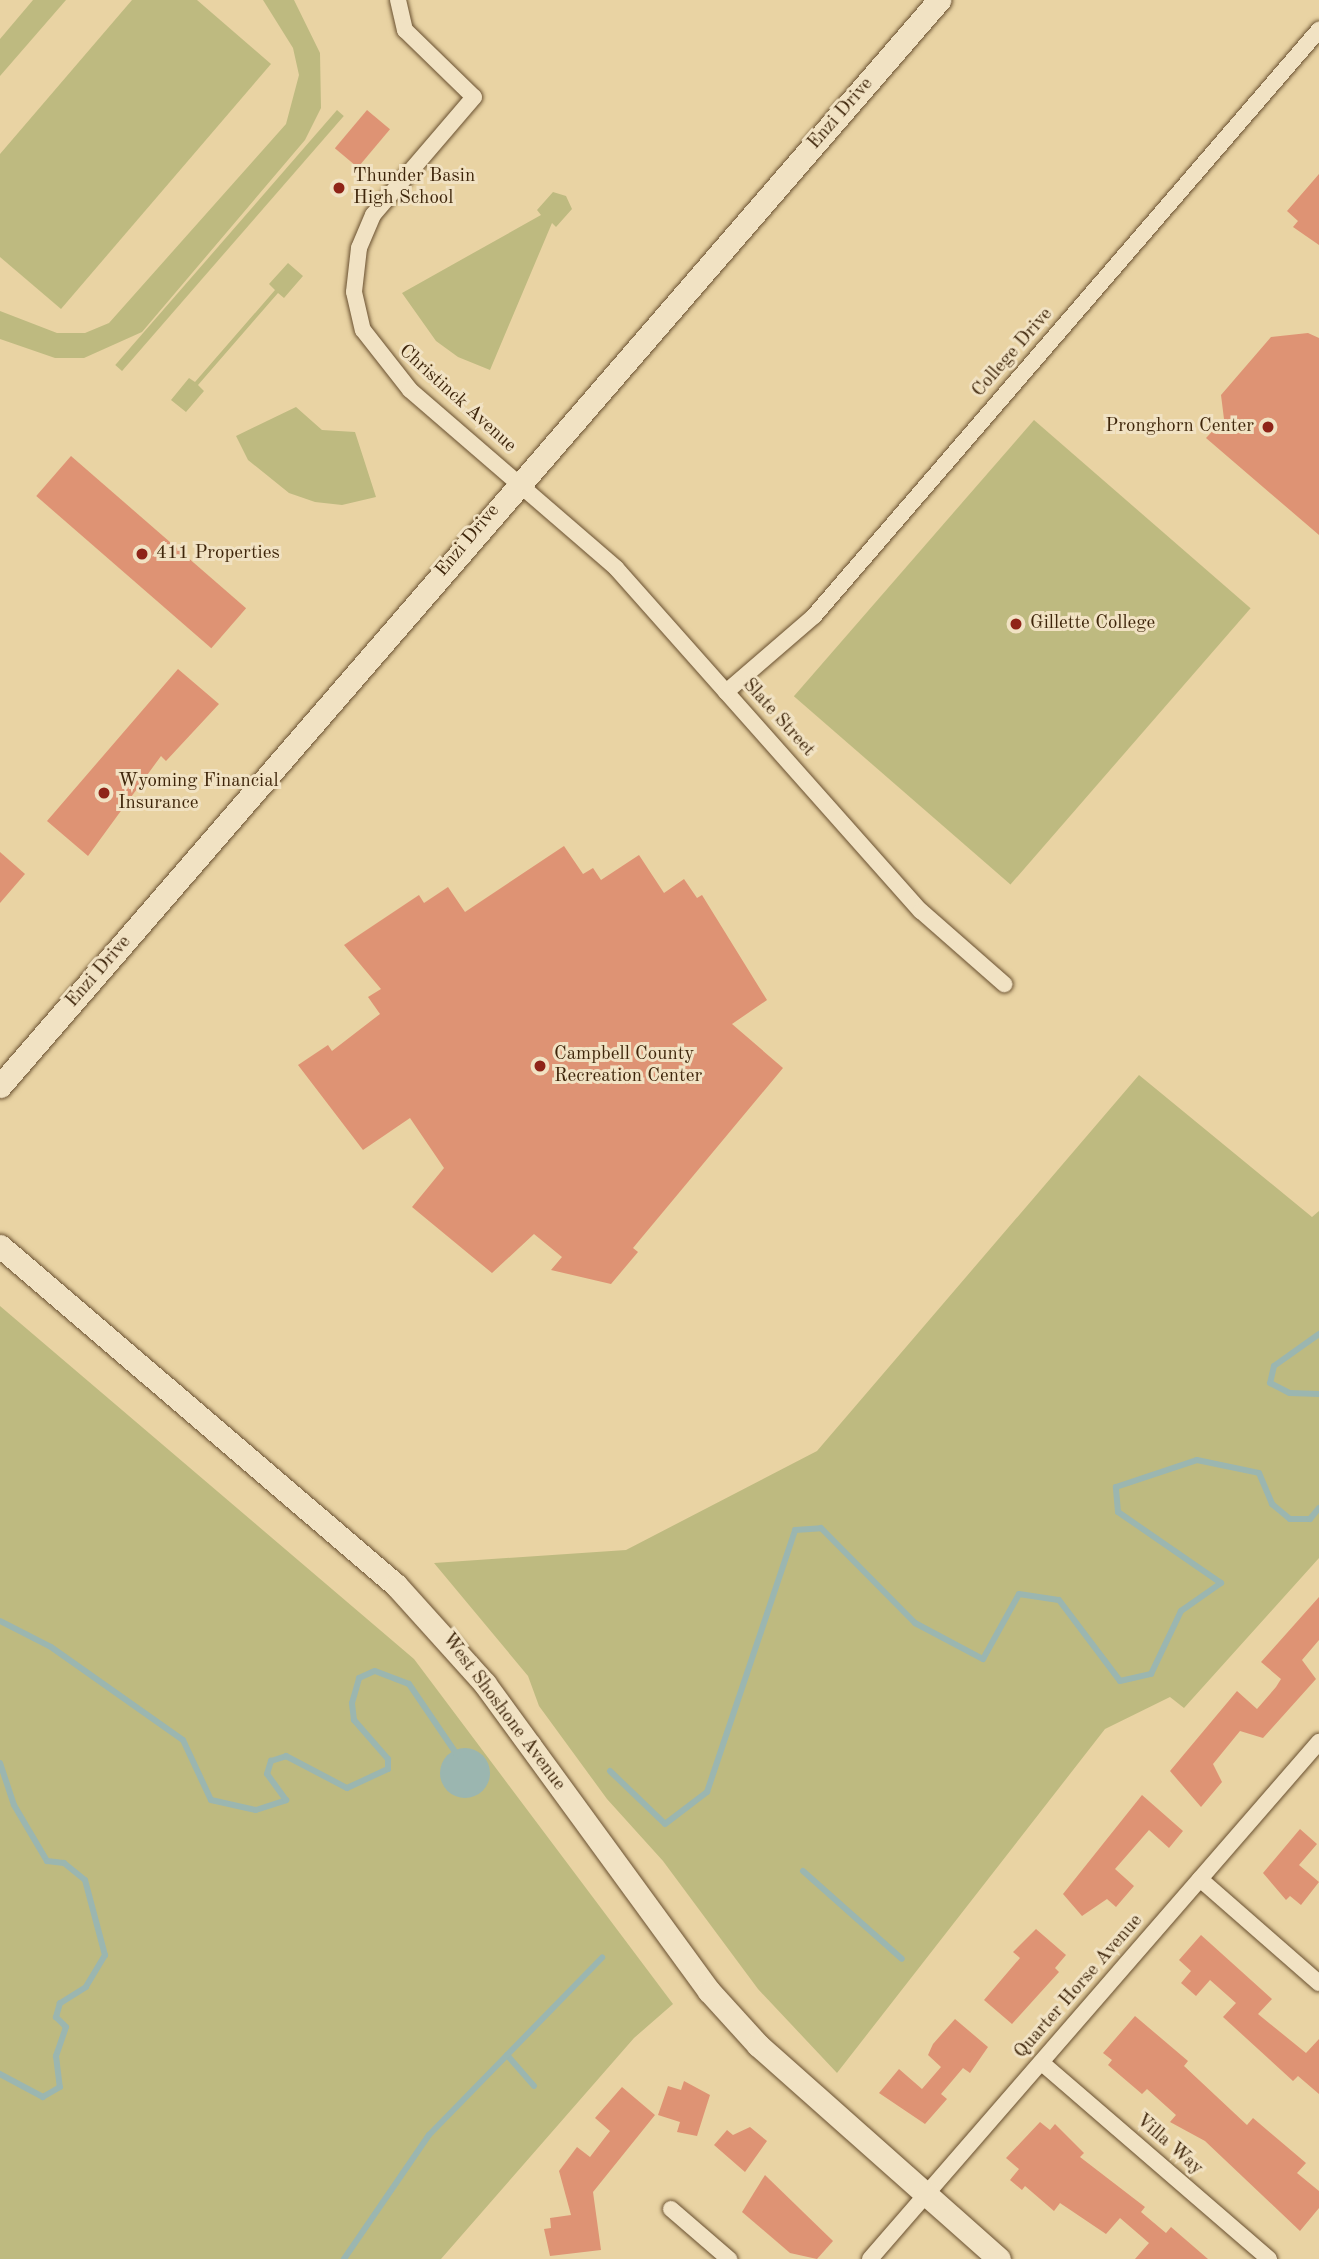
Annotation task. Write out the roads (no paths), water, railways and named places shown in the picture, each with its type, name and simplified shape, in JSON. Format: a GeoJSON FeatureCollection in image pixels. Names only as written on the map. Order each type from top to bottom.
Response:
{"type":"FeatureCollection","features":[{"type":"Feature","properties":{"kind":"main road","name":"Enzi Drive"},"geometry":{"type":"LineString","coordinates":[[0,1086],[518,482],[939,0]]}},
{"type":"Feature","properties":{"kind":"main road","name":"West Shoshone Avenue"},"geometry":{"type":"LineString","coordinates":[[0,1247],[396,1585],[439,1629],[709,1991],[817,2103],[999,2259]]}},
{"type":"Feature","properties":{"kind":"street","name":"Christinck Avenue"},"geometry":{"type":"LineString","coordinates":[[398,0],[405,30],[474,97],[373,215],[359,248],[354,292],[363,330],[410,390],[518,482]]}},
{"type":"Feature","properties":{"kind":"street","name":"College Drive"},"geometry":{"type":"LineString","coordinates":[[726,692],[814,616],[1319,30]]}},
{"type":"Feature","properties":{"kind":"street","name":"Slate Street"},"geometry":{"type":"LineString","coordinates":[[518,482],[616,568],[921,911],[1004,984]]}},
{"type":"Feature","properties":{"kind":"street","name":"Quarter Horse Avenue"},"geometry":{"type":"LineString","coordinates":[[870,2259],[1319,1742]]}},
{"type":"Feature","properties":{"kind":"street"},"geometry":{"type":"LineString","coordinates":[[1200,1879],[1319,1983]]}},
{"type":"Feature","properties":{"kind":"street","name":"Villa Way"},"geometry":{"type":"LineString","coordinates":[[1042,2063],[1269,2259]]}},
{"type":"Feature","properties":{"kind":"street"},"geometry":{"type":"LineString","coordinates":[[671,2209],[729,2259]]}},
{"type":"Feature","properties":{"kind":"water"},"geometry":{"type":"Polygon","coordinates":[[[465,1748],[483,1755],[490,1773],[483,1791],[465,1798],[447,1791],[440,1773],[447,1755],[465,1748]]]}},
{"type":"Feature","properties":{"kind":"waterway"},"geometry":{"type":"LineString","coordinates":[[1319,1334],[1274,1366],[1270,1383],[1290,1393],[1319,1394]]}},
{"type":"Feature","properties":{"kind":"waterway"},"geometry":{"type":"LineString","coordinates":[[610,1771],[665,1824],[707,1792],[795,1530],[821,1528],[915,1623],[983,1659],[1019,1594],[1059,1600],[1120,1681],[1151,1674],[1181,1611],[1221,1583],[1118,1512],[1116,1487],[1197,1460],[1259,1473],[1272,1504],[1290,1519],[1310,1519],[1319,1508]]}},
{"type":"Feature","properties":{"kind":"waterway"},"geometry":{"type":"LineString","coordinates":[[0,1621],[51,1647],[183,1740],[211,1800],[256,1810],[286,1800],[267,1774],[271,1761],[286,1756],[347,1788],[388,1769],[388,1759],[354,1720],[352,1703],[359,1678],[375,1671],[409,1684],[458,1756]]}},
{"type":"Feature","properties":{"kind":"waterway"},"geometry":{"type":"LineString","coordinates":[[0,1763],[14,1805],[47,1861],[64,1863],[85,1880],[105,1955],[86,1987],[60,2003],[56,2017],[66,2027],[56,2056],[60,2087],[43,2097],[0,2074]]}},
{"type":"Feature","properties":{"kind":"waterway"},"geometry":{"type":"LineString","coordinates":[[803,1871],[902,1959]]}},
{"type":"Feature","properties":{"kind":"waterway"},"geometry":{"type":"LineString","coordinates":[[344,2259],[429,2135],[602,1958]]}},
{"type":"Feature","properties":{"kind":"waterway"},"geometry":{"type":"LineString","coordinates":[[507,2055],[534,2086]]}},
{"type":"Feature","properties":{"kind":"place","name":"Thunder Basin High School"},"geometry":{"type":"Point","coordinates":[339,188]}},
{"type":"Feature","properties":{"kind":"place","name":"Pronghorn Center"},"geometry":{"type":"Point","coordinates":[1268,427]}},
{"type":"Feature","properties":{"kind":"place","name":"411 Properties"},"geometry":{"type":"Point","coordinates":[142,554]}},
{"type":"Feature","properties":{"kind":"place","name":"Gillette College"},"geometry":{"type":"Point","coordinates":[1016,624]}},
{"type":"Feature","properties":{"kind":"place","name":"Wyoming Financial Insurance"},"geometry":{"type":"Point","coordinates":[104,793]}},
{"type":"Feature","properties":{"kind":"place","name":"Campbell County Recreation Center"},"geometry":{"type":"Point","coordinates":[540,1066]}}]}
